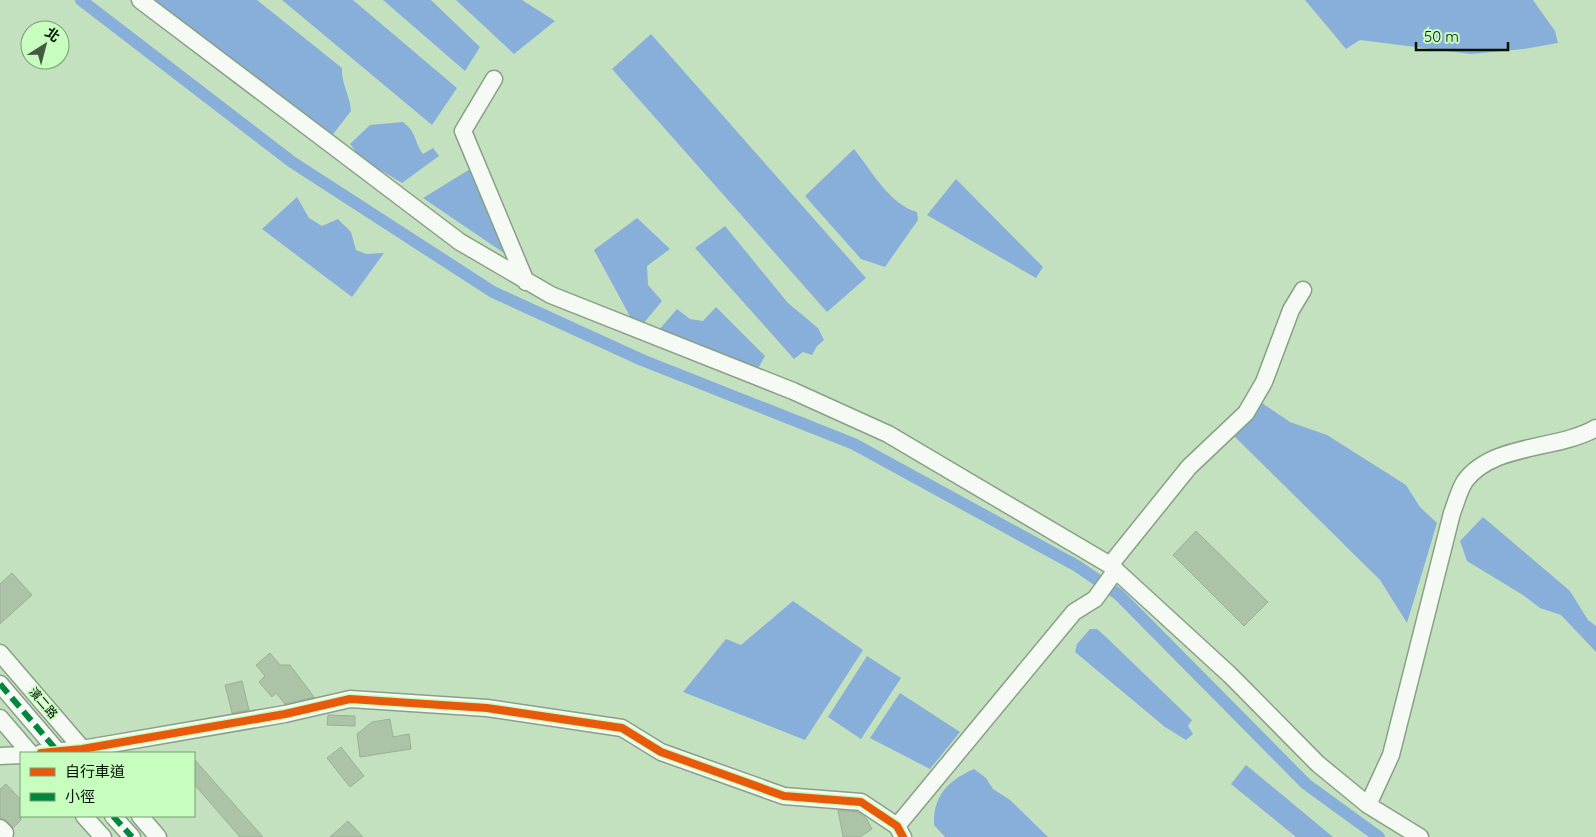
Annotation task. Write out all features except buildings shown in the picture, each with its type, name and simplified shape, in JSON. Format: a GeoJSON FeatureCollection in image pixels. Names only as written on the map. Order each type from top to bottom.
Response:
{"type":"FeatureCollection","features":[{"type":"Feature","properties":{"kind":"street"},"geometry":{"type":"LineString","coordinates":[[140,0],[460,242],[526,282],[551,295],[793,391],[888,434],[1113,568],[1230,675],[1318,764],[1368,805],[1420,837]]}},
{"type":"Feature","properties":{"kind":"street"},"geometry":{"type":"LineString","coordinates":[[494,78],[463,131],[526,282]]}},
{"type":"Feature","properties":{"kind":"street"},"geometry":{"type":"LineString","coordinates":[[0,684],[58,752],[84,751],[285,714],[350,699],[487,708],[622,728],[661,752],[784,796],[861,802],[900,832],[1074,612],[1095,599],[1113,568],[1116,554],[1189,467],[1246,413],[1264,382],[1291,310],[1303,290]]}},
{"type":"Feature","properties":{"kind":"street"},"geometry":{"type":"LineString","coordinates":[[1368,805],[1391,755],[1452,513],[1464,482],[1475,470],[1505,455],[1596,428]]}},
{"type":"Feature","properties":{"kind":"street","name":"濱二路"},"geometry":{"type":"LineString","coordinates":[[0,653],[84,751]]}},
{"type":"Feature","properties":{"kind":"street"},"geometry":{"type":"LineString","coordinates":[[0,718],[29,752]]}},
{"type":"Feature","properties":{"kind":"street"},"geometry":{"type":"LineString","coordinates":[[1,756],[20,755]]}},
{"type":"Feature","properties":{"kind":"street"},"geometry":{"type":"LineString","coordinates":[[85,817],[103,837]]}},
{"type":"Feature","properties":{"kind":"street"},"geometry":{"type":"LineString","coordinates":[[114,817],[132,837]]}},
{"type":"Feature","properties":{"kind":"street"},"geometry":{"type":"LineString","coordinates":[[141,817],[158,837]]}},
{"type":"Feature","properties":{"kind":"water"},"geometry":{"type":"Polygon","coordinates":[[[141,0],[257,0],[342,68],[351,111],[327,142],[141,0]]]}},
{"type":"Feature","properties":{"kind":"water"},"geometry":{"type":"Polygon","coordinates":[[[282,0],[353,0],[457,88],[432,125],[282,0]]]}},
{"type":"Feature","properties":{"kind":"water"},"geometry":{"type":"Polygon","coordinates":[[[383,0],[431,0],[480,47],[465,71],[383,0]]]}},
{"type":"Feature","properties":{"kind":"water"},"geometry":{"type":"Polygon","coordinates":[[[456,0],[522,0],[555,21],[514,54],[456,0]]]}},
{"type":"Feature","properties":{"kind":"water"},"geometry":{"type":"Polygon","coordinates":[[[1305,0],[1533,0],[1555,31],[1558,43],[1524,49],[1471,54],[1360,40],[1346,49],[1305,0]]]}},
{"type":"Feature","properties":{"kind":"water"},"geometry":{"type":"Polygon","coordinates":[[[651,34],[866,278],[827,312],[612,69],[651,34]]]}},
{"type":"Feature","properties":{"kind":"water"},"geometry":{"type":"Polygon","coordinates":[[[403,122],[411,130],[423,154],[433,148],[439,156],[402,183],[362,159],[350,144],[370,125],[403,122]]]}},
{"type":"Feature","properties":{"kind":"water"},"geometry":{"type":"Polygon","coordinates":[[[854,149],[882,186],[898,202],[917,212],[918,220],[885,267],[861,259],[805,196],[854,149]]]}},
{"type":"Feature","properties":{"kind":"water"},"geometry":{"type":"Polygon","coordinates":[[[480,163],[529,270],[423,198],[480,163]]]}},
{"type":"Feature","properties":{"kind":"water"},"geometry":{"type":"Polygon","coordinates":[[[956,179],[1043,267],[1036,278],[927,215],[956,179]]]}},
{"type":"Feature","properties":{"kind":"water"},"geometry":{"type":"Polygon","coordinates":[[[297,197],[309,218],[322,226],[338,219],[351,232],[356,250],[366,254],[384,253],[352,297],[262,229],[297,197]]]}},
{"type":"Feature","properties":{"kind":"water"},"geometry":{"type":"Polygon","coordinates":[[[637,218],[670,249],[647,266],[648,285],[662,301],[643,324],[633,322],[594,250],[637,218]]]}},
{"type":"Feature","properties":{"kind":"water"},"geometry":{"type":"Polygon","coordinates":[[[725,226],[788,303],[818,328],[824,340],[817,346],[812,355],[803,352],[794,359],[695,248],[725,226]]]}},
{"type":"Feature","properties":{"kind":"water"},"geometry":{"type":"Polygon","coordinates":[[[716,307],[765,356],[756,372],[658,331],[677,309],[690,319],[703,321],[716,307]]]}},
{"type":"Feature","properties":{"kind":"water"},"geometry":{"type":"Polygon","coordinates":[[[1262,403],[1290,422],[1327,435],[1406,485],[1420,507],[1437,523],[1407,623],[1380,580],[1234,436],[1262,403]]]}},
{"type":"Feature","properties":{"kind":"water"},"geometry":{"type":"Polygon","coordinates":[[[1483,517],[1570,591],[1588,620],[1596,626],[1596,652],[1561,615],[1540,608],[1523,595],[1467,561],[1460,541],[1483,517]]]}},
{"type":"Feature","properties":{"kind":"water"},"geometry":{"type":"Polygon","coordinates":[[[793,601],[863,650],[805,740],[683,692],[726,639],[741,645],[793,601]]]}},
{"type":"Feature","properties":{"kind":"water"},"geometry":{"type":"Polygon","coordinates":[[[1090,629],[1097,629],[1106,637],[1192,720],[1188,726],[1193,734],[1186,740],[1165,727],[1075,652],[1077,644],[1090,629]]]}},
{"type":"Feature","properties":{"kind":"water"},"geometry":{"type":"Polygon","coordinates":[[[867,656],[901,678],[861,739],[828,717],[867,656]]]}},
{"type":"Feature","properties":{"kind":"water"},"geometry":{"type":"Polygon","coordinates":[[[900,693],[960,732],[930,769],[870,738],[900,693]]]}},
{"type":"Feature","properties":{"kind":"water"},"geometry":{"type":"Polygon","coordinates":[[[1246,765],[1333,837],[1296,837],[1231,784],[1246,765]]]}},
{"type":"Feature","properties":{"kind":"water"},"geometry":{"type":"Polygon","coordinates":[[[974,769],[986,778],[993,789],[1010,800],[1048,837],[945,837],[934,825],[936,805],[944,790],[950,784],[974,769]]]}},
{"type":"Feature","properties":{"kind":"waterway"},"geometry":{"type":"LineString","coordinates":[[81,0],[292,162],[493,292],[642,360],[854,444],[1077,566],[1118,594],[1306,784],[1379,837]]}},
{"type":"Feature","properties":{"kind":"marked path"},"geometry":{"type":"LineString","coordinates":[[0,684],[58,752]]}},
{"type":"Feature","properties":{"kind":"marked path"},"geometry":{"type":"LineString","coordinates":[[114,817],[132,837]]}},
{"type":"Feature","properties":{"kind":"cycle path"},"geometry":{"type":"LineString","coordinates":[[51,752],[82,749],[285,714],[350,699],[487,708],[622,728],[661,752],[784,796],[861,802],[897,826],[903,837]]}}]}
